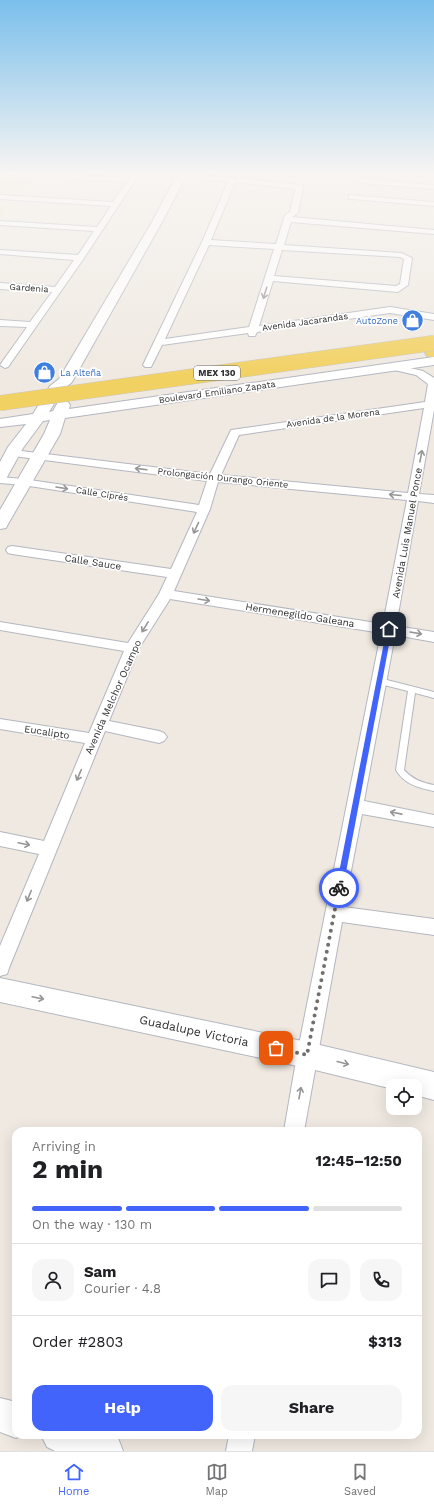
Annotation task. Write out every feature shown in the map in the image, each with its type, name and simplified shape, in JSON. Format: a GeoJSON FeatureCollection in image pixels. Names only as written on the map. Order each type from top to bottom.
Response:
{"type":"FeatureCollection","features":[{"type":"Feature","properties":{"kind":"main road","name":"Boulevard Emiliano Zapata"},"geometry":{"type":"LineString","coordinates":[[0,403],[434,352]]}},
{"type":"Feature","properties":{"kind":"main road","name":"Boulevard Emiliano Zapata"},"geometry":{"type":"LineString","coordinates":[[0,414],[434,352]]}},
{"type":"Feature","properties":{"kind":"street"},"geometry":{"type":"LineString","coordinates":[[2,365],[91,241]]}},
{"type":"Feature","properties":{"kind":"street"},"geometry":{"type":"LineString","coordinates":[[0,476],[13,453],[63,386],[146,241]]}},
{"type":"Feature","properties":{"kind":"street"},"geometry":{"type":"LineString","coordinates":[[258,329],[270,278],[285,250],[287,241]]}},
{"type":"Feature","properties":{"kind":"street"},"geometry":{"type":"LineString","coordinates":[[148,366],[206,242],[285,250],[406,256],[408,258],[404,285],[398,289],[270,278]]}},
{"type":"Feature","properties":{"kind":"street"},"geometry":{"type":"LineString","coordinates":[[0,252],[80,258]]}},
{"type":"Feature","properties":{"kind":"street","name":"Gardenia"},"geometry":{"type":"LineString","coordinates":[[0,286],[57,290]]}},
{"type":"Feature","properties":{"kind":"street","name":"Avenida Jacarandas"},"geometry":{"type":"LineString","coordinates":[[158,344],[390,310],[434,317]]}},
{"type":"Feature","properties":{"kind":"street","name":"Avenida Jacarandas"},"geometry":{"type":"LineString","coordinates":[[258,329],[379,317],[410,317],[434,321]]}},
{"type":"Feature","properties":{"kind":"street"},"geometry":{"type":"LineString","coordinates":[[0,323],[32,325]]}},
{"type":"Feature","properties":{"kind":"street"},"geometry":{"type":"LineString","coordinates":[[0,396],[63,386],[434,338]]}},
{"type":"Feature","properties":{"kind":"street","name":"Boulevard Emiliano Zapata"},"geometry":{"type":"LineString","coordinates":[[0,423],[393,367],[434,352]]}},
{"type":"Feature","properties":{"kind":"street","name":"Avenida Luis Manuel Ponce"},"geometry":{"type":"LineString","coordinates":[[295,1127],[413,496],[429,434],[430,404],[434,382],[419,374],[393,367]]}},
{"type":"Feature","properties":{"kind":"street"},"geometry":{"type":"LineString","coordinates":[[0,524],[52,434],[59,415],[63,386]]}},
{"type":"Feature","properties":{"kind":"street","name":"Avenida de la Morena"},"geometry":{"type":"LineString","coordinates":[[235,432],[430,404]]}},
{"type":"Feature","properties":{"kind":"street","name":"Avenida Melchor Ocampo"},"geometry":{"type":"LineString","coordinates":[[0,968],[132,648],[166,594],[204,509],[214,478],[235,432]]}},
{"type":"Feature","properties":{"kind":"street","name":"Prolongación Durango Oriente"},"geometry":{"type":"LineString","coordinates":[[13,453],[214,478],[434,499]]}},
{"type":"Feature","properties":{"kind":"street","name":"Calle Ciprés"},"geometry":{"type":"LineString","coordinates":[[0,480],[23,482],[204,509]]}},
{"type":"Feature","properties":{"kind":"street","name":"Calle Sauce"},"geometry":{"type":"LineString","coordinates":[[12,550],[175,574]]}},
{"type":"Feature","properties":{"kind":"street","name":"Hermenegildo Galeana"},"geometry":{"type":"LineString","coordinates":[[166,594],[434,637]]}},
{"type":"Feature","properties":{"kind":"street"},"geometry":{"type":"LineString","coordinates":[[0,626],[132,648]]}},
{"type":"Feature","properties":{"kind":"street","name":"Eucalipto"},"geometry":{"type":"LineString","coordinates":[[0,724],[159,736]]}},
{"type":"Feature","properties":{"kind":"street"},"geometry":{"type":"LineString","coordinates":[[355,806],[434,821]]}},
{"type":"Feature","properties":{"kind":"street"},"geometry":{"type":"LineString","coordinates":[[0,839],[48,849]]}},
{"type":"Feature","properties":{"kind":"street"},"geometry":{"type":"LineString","coordinates":[[334,913],[434,927]]}},
{"type":"Feature","properties":{"kind":"street","name":"Guadalupe Victoria"},"geometry":{"type":"LineString","coordinates":[[0,990],[307,1055],[434,1086]]}},
{"type":"Feature","properties":{"kind":"street"},"geometry":{"type":"LineString","coordinates":[[0,1415],[12,1419]]}},
{"type":"Feature","properties":{"kind":"street"},"geometry":{"type":"LineString","coordinates":[[70,1439],[105,1451]]}},
{"type":"Feature","properties":{"kind":"street"},"geometry":{"type":"LineString","coordinates":[[239,1451],[241,1439]]}},
{"type":"Feature","properties":{"kind":"lane"},"geometry":{"type":"LineString","coordinates":[[379,681],[434,695]]}},
{"type":"Feature","properties":{"kind":"lane"},"geometry":{"type":"LineString","coordinates":[[412,690],[400,770],[404,777],[426,787],[434,788]]}},
{"type":"Feature","properties":{"kind":"way so far"},"geometry":{"type":"LineString","coordinates":[[276,1048],[307,1055],[339,888]]}},
{"type":"Feature","properties":{"kind":"place","name":"AutoZone"},"geometry":{"type":"Point","coordinates":[413,321]}},
{"type":"Feature","properties":{"kind":"place","name":"La Alteña"},"geometry":{"type":"Point","coordinates":[44,373]}},
{"type":"Feature","properties":{"kind":"route"},"geometry":{"type":"LineString","coordinates":[[339,888],[389,629]]}}]}
